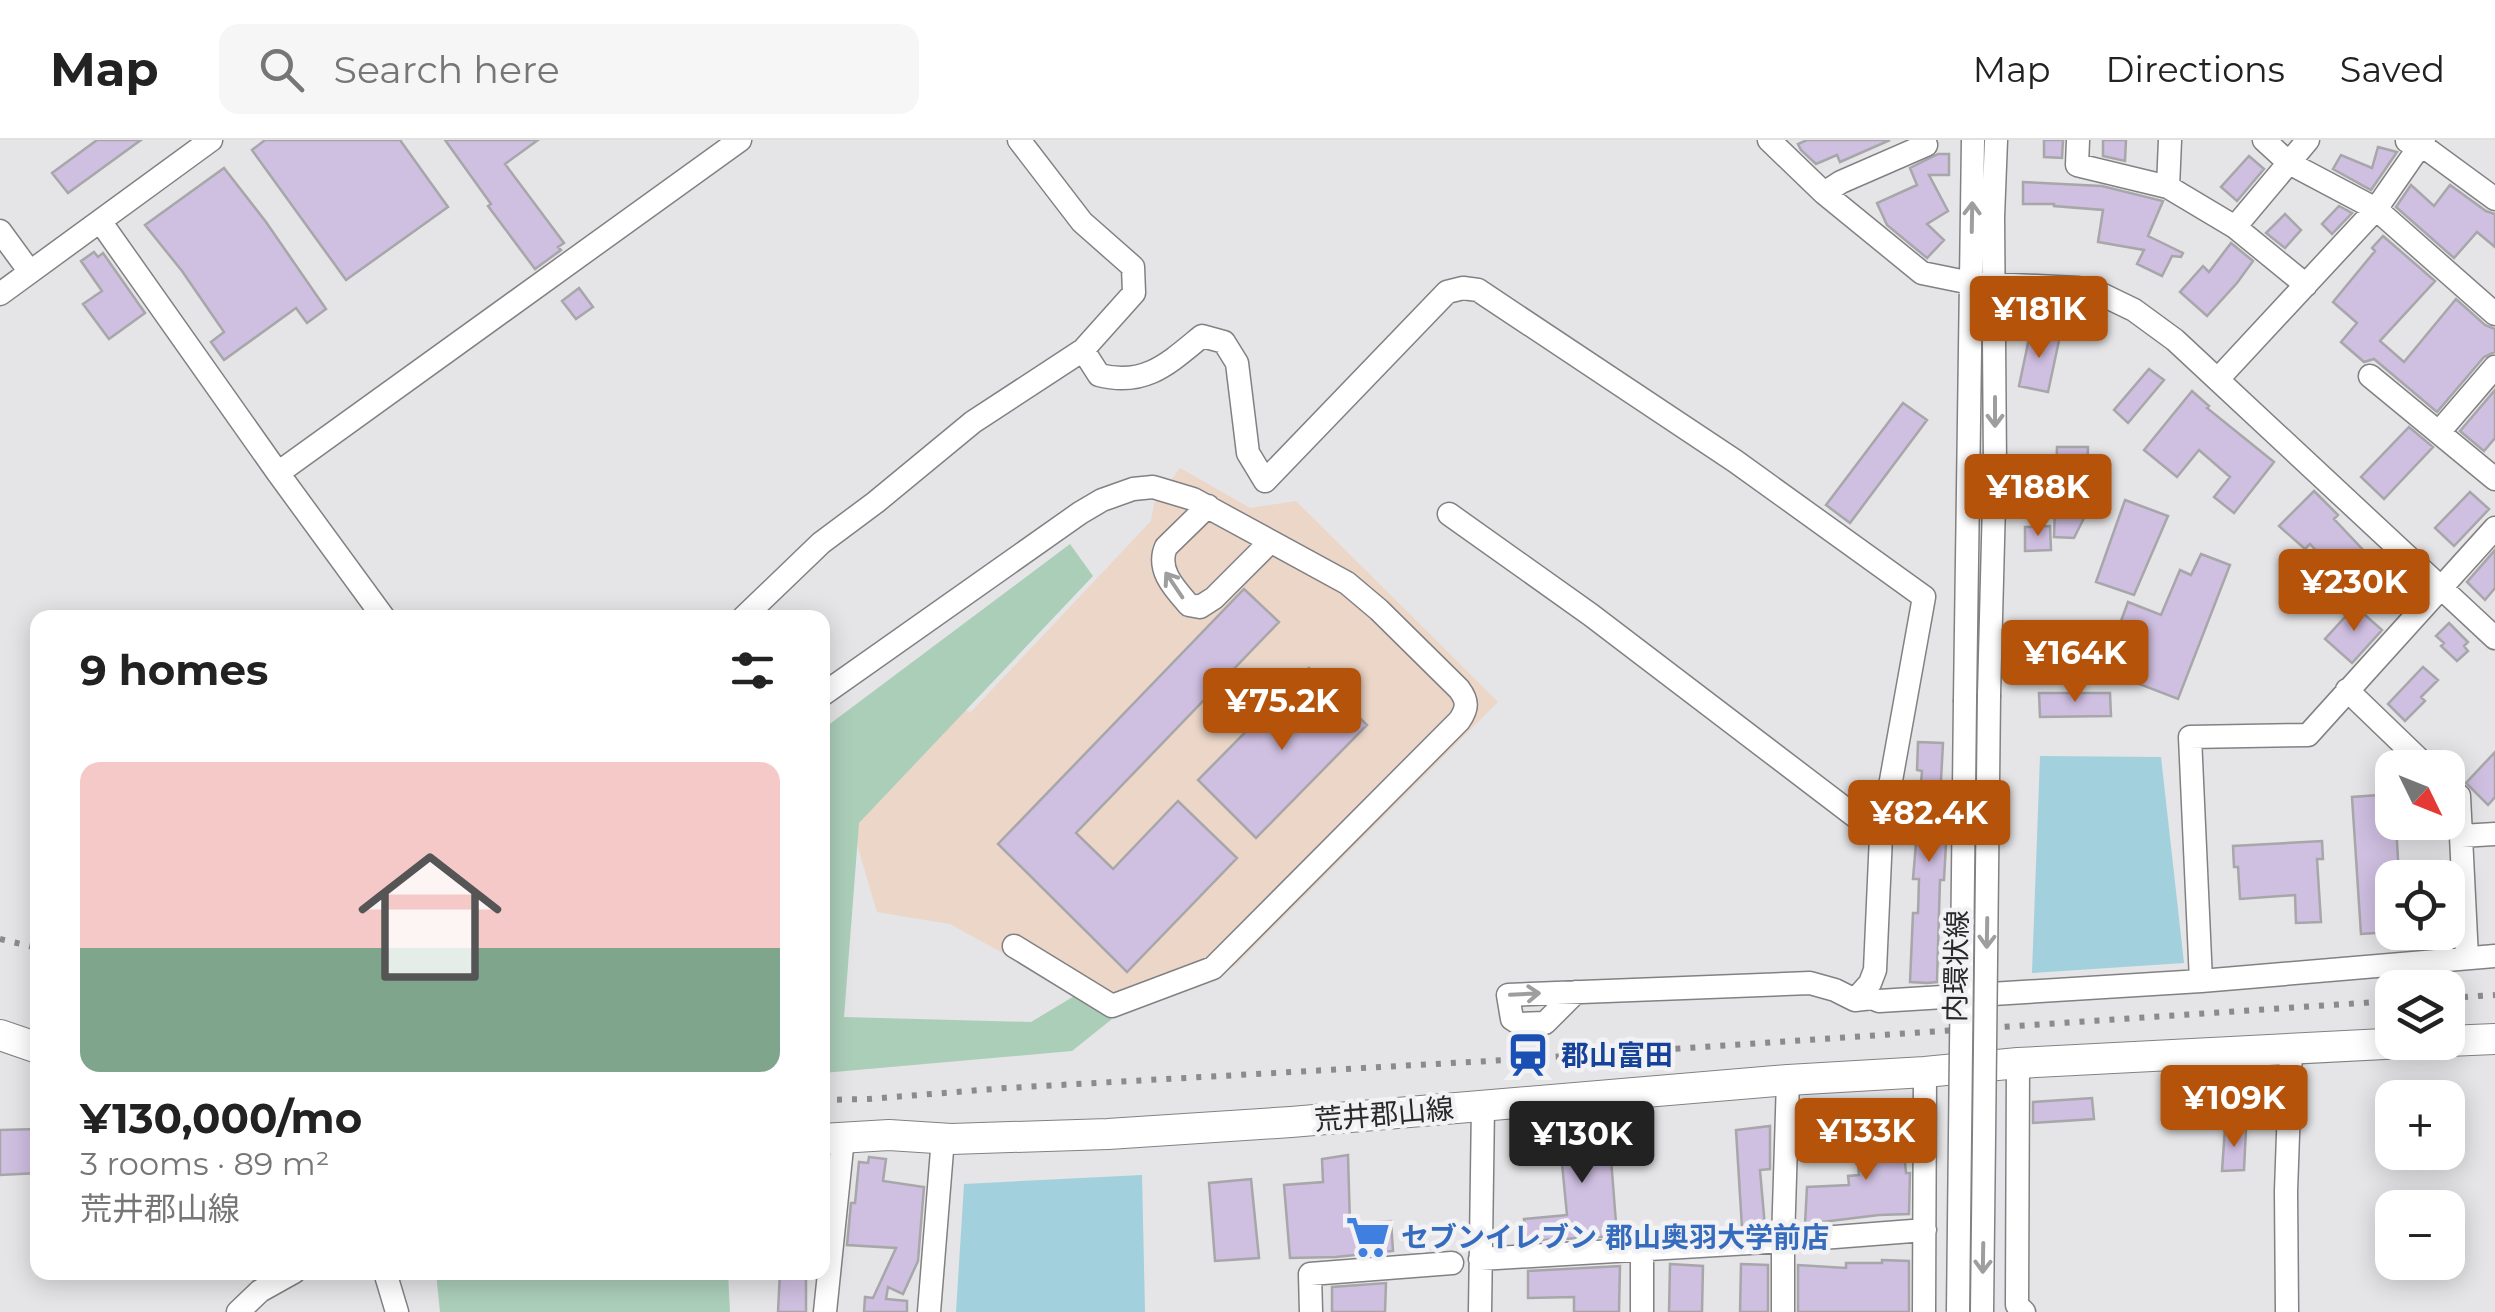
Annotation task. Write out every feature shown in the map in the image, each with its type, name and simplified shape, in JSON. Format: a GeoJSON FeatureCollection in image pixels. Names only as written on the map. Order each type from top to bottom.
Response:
{"type":"FeatureCollection","features":[{"type":"Feature","properties":{"kind":"main road"},"geometry":{"type":"LineString","coordinates":[[0,1036],[30,1045]]}},
{"type":"Feature","properties":{"kind":"main road"},"geometry":{"type":"LineString","coordinates":[[2465,1040],[2495,1038]]}},
{"type":"Feature","properties":{"kind":"main road","name":"荒井郡山線"},"geometry":{"type":"LineString","coordinates":[[833,1138],[1126,1133],[2018,1063],[2375,1045]]}},
{"type":"Feature","properties":{"kind":"street"},"geometry":{"type":"LineString","coordinates":[[0,294],[211,140]]}},
{"type":"Feature","properties":{"kind":"street"},"geometry":{"type":"LineString","coordinates":[[278,473],[740,140]]}},
{"type":"Feature","properties":{"kind":"street"},"geometry":{"type":"LineString","coordinates":[[751,610],[821,543],[972,422],[1083,350],[1134,293],[1134,267],[1082,222],[1019,140]]}},
{"type":"Feature","properties":{"kind":"street"},"geometry":{"type":"LineString","coordinates":[[1768,140],[1922,274],[1982,283],[2078,288],[2134,310],[2218,379],[2495,638]]}},
{"type":"Feature","properties":{"kind":"street"},"geometry":{"type":"LineString","coordinates":[[1824,192],[1926,145],[1924,140]]}},
{"type":"Feature","properties":{"kind":"street","name":"内環状線"},"geometry":{"type":"LineString","coordinates":[[1973,140],[1995,464],[1982,1312]]}},
{"type":"Feature","properties":{"kind":"street","name":"内環状線"},"geometry":{"type":"LineString","coordinates":[[1958,1312],[1965,700],[1982,283],[1993,217],[1996,140]]}},
{"type":"Feature","properties":{"kind":"street"},"geometry":{"type":"LineString","coordinates":[[2078,140],[2078,166],[2168,187],[2236,227],[2306,285]]}},
{"type":"Feature","properties":{"kind":"street"},"geometry":{"type":"LineString","coordinates":[[2168,187],[2170,140]]}},
{"type":"Feature","properties":{"kind":"street"},"geometry":{"type":"LineString","coordinates":[[2264,140],[2289,163],[2376,210],[2495,314]]}},
{"type":"Feature","properties":{"kind":"street"},"geometry":{"type":"LineString","coordinates":[[2236,227],[2308,140]]}},
{"type":"Feature","properties":{"kind":"street"},"geometry":{"type":"LineString","coordinates":[[2218,379],[2376,210],[2416,141],[2495,199]]}},
{"type":"Feature","properties":{"kind":"street"},"geometry":{"type":"LineString","coordinates":[[100,221],[378,610]]}},
{"type":"Feature","properties":{"kind":"street"},"geometry":{"type":"LineString","coordinates":[[0,230],[30,272]]}},
{"type":"Feature","properties":{"kind":"street"},"geometry":{"type":"LineString","coordinates":[[1083,350],[1099,376],[1120,381],[1166,366],[1202,336],[1224,342],[1238,363],[1248,453],[1266,481],[1447,292],[1462,288],[1478,290],[1703,440],[1924,596],[1881,836],[1876,970],[1855,1000]]}},
{"type":"Feature","properties":{"kind":"street"},"geometry":{"type":"LineString","coordinates":[[2438,432],[2495,367]]}},
{"type":"Feature","properties":{"kind":"street"},"geometry":{"type":"LineString","coordinates":[[2370,376],[2495,480]]}},
{"type":"Feature","properties":{"kind":"street"},"geometry":{"type":"LineString","coordinates":[[830,689],[1102,500],[1119,492],[1153,488],[1192,498],[1347,583],[1466,700],[1462,716],[1208,971],[1112,1006],[1014,946]]}},
{"type":"Feature","properties":{"kind":"street"},"geometry":{"type":"LineString","coordinates":[[1208,506],[1162,553],[1168,578],[1190,606],[1200,608],[1214,598],[1270,542]]}},
{"type":"Feature","properties":{"kind":"street"},"geometry":{"type":"LineString","coordinates":[[1449,514],[1591,615],[1881,836]]}},
{"type":"Feature","properties":{"kind":"street"},"geometry":{"type":"LineString","coordinates":[[2200,981],[2190,737],[2308,735],[2495,528]]}},
{"type":"Feature","properties":{"kind":"street"},"geometry":{"type":"LineString","coordinates":[[2347,690],[2409,750]]}},
{"type":"Feature","properties":{"kind":"street"},"geometry":{"type":"LineString","coordinates":[[2465,836],[2495,834]]}},
{"type":"Feature","properties":{"kind":"street"},"geometry":{"type":"LineString","coordinates":[[2461,840],[2467,958]]}},
{"type":"Feature","properties":{"kind":"street"},"geometry":{"type":"LineString","coordinates":[[1576,992],[1810,983],[1855,1000],[1880,1001],[2200,981],[2495,956]]}},
{"type":"Feature","properties":{"kind":"street"},"geometry":{"type":"LineString","coordinates":[[2287,1312],[2291,1050]]}},
{"type":"Feature","properties":{"kind":"street"},"geometry":{"type":"LineString","coordinates":[[2018,1063],[2017,1305],[2024,1312]]}},
{"type":"Feature","properties":{"kind":"street"},"geometry":{"type":"LineString","coordinates":[[1924,1312],[1925,1072]]}},
{"type":"Feature","properties":{"kind":"street"},"geometry":{"type":"LineString","coordinates":[[1783,1312],[1788,1080]]}},
{"type":"Feature","properties":{"kind":"street"},"geometry":{"type":"LineString","coordinates":[[1480,1312],[1483,1105]]}},
{"type":"Feature","properties":{"kind":"street"},"geometry":{"type":"LineString","coordinates":[[830,1203],[833,1138]]}},
{"type":"Feature","properties":{"kind":"street"},"geometry":{"type":"LineString","coordinates":[[929,1312],[943,1138]]}},
{"type":"Feature","properties":{"kind":"street"},"geometry":{"type":"LineString","coordinates":[[1480,1259],[1925,1230]]}},
{"type":"Feature","properties":{"kind":"street"},"geometry":{"type":"LineString","coordinates":[[1642,1248],[1642,1312]]}},
{"type":"Feature","properties":{"kind":"street"},"geometry":{"type":"LineString","coordinates":[[1311,1312],[1310,1274],[1452,1263]]}},
{"type":"Feature","properties":{"kind":"street"},"geometry":{"type":"LineString","coordinates":[[238,1312],[260,1291],[280,1280]]}},
{"type":"Feature","properties":{"kind":"street"},"geometry":{"type":"LineString","coordinates":[[388,1280],[398,1312]]}},
{"type":"Feature","properties":{"kind":"street"},"geometry":{"type":"LineString","coordinates":[[825,1312],[826,1280]]}},
{"type":"Feature","properties":{"kind":"shaded area"},"geometry":{"type":"Polygon","coordinates":[[[1180,468],[1250,508],[1296,501],[1498,702],[1235,966],[1105,1009],[950,924],[877,912],[850,821],[960,705],[970,713],[1151,521],[1154,504],[1180,468]]]}},
{"type":"Feature","properties":{"kind":"green space"},"geometry":{"type":"Polygon","coordinates":[[[1070,544],[1093,576],[859,823],[844,1017],[1031,1022],[1081,992],[1112,1019],[1072,1051],[830,1072],[830,724],[1070,544]]]}},
{"type":"Feature","properties":{"kind":"green space"},"geometry":{"type":"Polygon","coordinates":[[[437,1280],[728,1280],[730,1312],[440,1312],[437,1280]]]}},
{"type":"Feature","properties":{"kind":"water"},"geometry":{"type":"Polygon","coordinates":[[[2040,756],[2161,757],[2184,963],[2032,973],[2040,756]]]}},
{"type":"Feature","properties":{"kind":"water"},"geometry":{"type":"Polygon","coordinates":[[[1142,1175],[1145,1312],[956,1312],[964,1184],[1142,1175]]]}},
{"type":"Feature","properties":{"kind":"building"},"geometry":{"type":"Polygon","coordinates":[[[97,140],[141,140],[68,193],[52,173],[97,140]]]}},
{"type":"Feature","properties":{"kind":"building"},"geometry":{"type":"Polygon","coordinates":[[[265,140],[400,140],[448,207],[346,280],[252,150],[265,140]]]}},
{"type":"Feature","properties":{"kind":"building"},"geometry":{"type":"Polygon","coordinates":[[[445,140],[538,140],[505,164],[564,243],[558,247],[561,250],[535,269],[445,140]]]}},
{"type":"Feature","properties":{"kind":"building"},"geometry":{"type":"Polygon","coordinates":[[[1807,140],[1890,140],[1840,162],[1837,155],[1816,164],[1798,144],[1807,140]]]}},
{"type":"Feature","properties":{"kind":"building"},"geometry":{"type":"Polygon","coordinates":[[[2044,140],[2063,140],[2062,158],[2044,157],[2044,140]]]}},
{"type":"Feature","properties":{"kind":"building"},"geometry":{"type":"Polygon","coordinates":[[[2103,140],[2126,140],[2125,161],[2103,156],[2103,140]]]}},
{"type":"Feature","properties":{"kind":"building"},"geometry":{"type":"Polygon","coordinates":[[[2378,147],[2397,152],[2371,190],[2333,169],[2341,155],[2372,168],[2378,147]]]}},
{"type":"Feature","properties":{"kind":"building"},"geometry":{"type":"Polygon","coordinates":[[[1938,154],[1949,154],[1949,175],[1929,175],[1948,211],[1927,224],[1944,240],[1927,258],[1887,225],[1877,203],[1917,185],[1910,168],[1938,154]]]}},
{"type":"Feature","properties":{"kind":"building"},"geometry":{"type":"Polygon","coordinates":[[[2249,156],[2264,169],[2237,201],[2221,187],[2249,156]]]}},
{"type":"Feature","properties":{"kind":"building"},"geometry":{"type":"Polygon","coordinates":[[[224,168],[326,309],[307,323],[296,308],[224,360],[211,342],[224,332],[145,225],[224,168]]]}},
{"type":"Feature","properties":{"kind":"building"},"geometry":{"type":"Polygon","coordinates":[[[2023,182],[2102,186],[2163,201],[2148,236],[2183,253],[2181,257],[2172,256],[2162,276],[2137,264],[2144,250],[2098,242],[2103,210],[2023,204],[2023,182]]]}},
{"type":"Feature","properties":{"kind":"building"},"geometry":{"type":"Polygon","coordinates":[[[2411,185],[2434,206],[2450,185],[2495,214],[2495,247],[2477,232],[2454,258],[2396,207],[2411,185]]]}},
{"type":"Feature","properties":{"kind":"building"},"geometry":{"type":"Polygon","coordinates":[[[2339,206],[2352,213],[2332,234],[2322,224],[2339,206]]]}},
{"type":"Feature","properties":{"kind":"building"},"geometry":{"type":"Polygon","coordinates":[[[2285,214],[2301,230],[2285,248],[2266,233],[2285,214]]]}},
{"type":"Feature","properties":{"kind":"building"},"geometry":{"type":"Polygon","coordinates":[[[2383,236],[2435,281],[2380,341],[2404,362],[2456,299],[2495,329],[2495,352],[2484,357],[2437,412],[2374,359],[2364,362],[2341,342],[2357,323],[2333,302],[2383,236]]]}},
{"type":"Feature","properties":{"kind":"building"},"geometry":{"type":"Polygon","coordinates":[[[2231,243],[2253,261],[2207,316],[2180,292],[2203,266],[2209,272],[2231,243]]]}},
{"type":"Feature","properties":{"kind":"building"},"geometry":{"type":"Polygon","coordinates":[[[94,252],[98,257],[103,253],[145,313],[109,339],[83,304],[102,291],[81,261],[94,252]]]}},
{"type":"Feature","properties":{"kind":"building"},"geometry":{"type":"Polygon","coordinates":[[[579,288],[593,307],[576,319],[562,301],[579,288]]]}},
{"type":"Feature","properties":{"kind":"building"},"geometry":{"type":"Polygon","coordinates":[[[2031,329],[2060,336],[2048,392],[2019,386],[2031,329]]]}},
{"type":"Feature","properties":{"kind":"building"},"geometry":{"type":"Polygon","coordinates":[[[2149,369],[2164,380],[2128,423],[2114,410],[2149,369]]]}},
{"type":"Feature","properties":{"kind":"building"},"geometry":{"type":"Polygon","coordinates":[[[2495,390],[2495,438],[2484,451],[2460,431],[2495,390]]]}},
{"type":"Feature","properties":{"kind":"building"},"geometry":{"type":"Polygon","coordinates":[[[2192,391],[2207,408],[2274,462],[2234,513],[2214,497],[2230,477],[2199,450],[2177,477],[2144,450],[2192,391]]]}},
{"type":"Feature","properties":{"kind":"building"},"geometry":{"type":"Polygon","coordinates":[[[1903,403],[1927,420],[1850,523],[1826,505],[1903,403]]]}},
{"type":"Feature","properties":{"kind":"building"},"geometry":{"type":"Polygon","coordinates":[[[2409,427],[2433,447],[2384,499],[2361,477],[2409,427]]]}},
{"type":"Feature","properties":{"kind":"building"},"geometry":{"type":"Polygon","coordinates":[[[2057,447],[2088,447],[2086,514],[2074,538],[2054,537],[2057,447]]]}},
{"type":"Feature","properties":{"kind":"building"},"geometry":{"type":"Polygon","coordinates":[[[2314,491],[2366,553],[2341,578],[2310,544],[2305,549],[2279,526],[2314,491]]]}},
{"type":"Feature","properties":{"kind":"building"},"geometry":{"type":"Polygon","coordinates":[[[2470,492],[2489,509],[2454,546],[2435,528],[2470,492]]]}},
{"type":"Feature","properties":{"kind":"building"},"geometry":{"type":"Polygon","coordinates":[[[2125,500],[2168,516],[2134,595],[2096,582],[2125,500]]]}},
{"type":"Feature","properties":{"kind":"building"},"geometry":{"type":"Polygon","coordinates":[[[2050,526],[2051,550],[2025,551],[2025,527],[2050,526]]]}},
{"type":"Feature","properties":{"kind":"building"},"geometry":{"type":"Polygon","coordinates":[[[2495,550],[2495,588],[2485,600],[2467,582],[2495,550]]]}},
{"type":"Feature","properties":{"kind":"building"},"geometry":{"type":"Polygon","coordinates":[[[2201,554],[2230,565],[2178,699],[2103,670],[2128,602],[2161,615],[2180,570],[2191,575],[2201,554]]]}},
{"type":"Feature","properties":{"kind":"building"},"geometry":{"type":"Polygon","coordinates":[[[2391,575],[2413,596],[2401,609],[2378,588],[2391,575]]]}},
{"type":"Feature","properties":{"kind":"building"},"geometry":{"type":"Polygon","coordinates":[[[1244,589],[1279,622],[1076,833],[1113,869],[1178,801],[1237,858],[1127,972],[998,844],[1244,589]]]}},
{"type":"Feature","properties":{"kind":"building"},"geometry":{"type":"Polygon","coordinates":[[[2355,606],[2382,630],[2352,663],[2325,639],[2355,606]]]}},
{"type":"Feature","properties":{"kind":"building"},"geometry":{"type":"Polygon","coordinates":[[[2449,623],[2468,642],[2464,646],[2468,651],[2457,661],[2436,636],[2449,623]]]}},
{"type":"Feature","properties":{"kind":"building"},"geometry":{"type":"Polygon","coordinates":[[[2423,667],[2438,680],[2421,697],[2425,701],[2405,721],[2388,704],[2423,667]]]}},
{"type":"Feature","properties":{"kind":"building"},"geometry":{"type":"Polygon","coordinates":[[[1309,668],[1367,725],[1256,838],[1198,780],[1309,668]]]}},
{"type":"Feature","properties":{"kind":"building"},"geometry":{"type":"Polygon","coordinates":[[[2039,693],[2110,693],[2111,716],[2040,717],[2039,693]]]}},
{"type":"Feature","properties":{"kind":"building"},"geometry":{"type":"Polygon","coordinates":[[[1918,742],[1943,743],[1940,799],[1944,799],[1943,826],[1947,826],[1944,880],[1940,880],[1937,982],[1927,983],[1910,982],[1913,913],[1918,913],[1919,879],[1913,879],[1922,771],[1917,770],[1918,742]]]}},
{"type":"Feature","properties":{"kind":"building"},"geometry":{"type":"Polygon","coordinates":[[[2495,752],[2495,797],[2488,805],[2466,783],[2495,752]]]}},
{"type":"Feature","properties":{"kind":"building"},"geometry":{"type":"Polygon","coordinates":[[[2375,795],[2375,840],[2397,840],[2398,860],[2375,860],[2375,933],[2361,934],[2352,797],[2375,795]]]}},
{"type":"Feature","properties":{"kind":"building"},"geometry":{"type":"Polygon","coordinates":[[[2322,841],[2323,859],[2317,859],[2321,922],[2296,923],[2295,895],[2240,899],[2233,846],[2322,841]]]}},
{"type":"Feature","properties":{"kind":"building"},"geometry":{"type":"Polygon","coordinates":[[[2092,1098],[2094,1119],[2033,1123],[2033,1102],[2092,1098]]]}},
{"type":"Feature","properties":{"kind":"building"},"geometry":{"type":"Polygon","coordinates":[[[1608,1120],[1617,1236],[1527,1241],[1524,1219],[1567,1215],[1558,1123],[1608,1120]]]}},
{"type":"Feature","properties":{"kind":"building"},"geometry":{"type":"Polygon","coordinates":[[[1770,1126],[1770,1169],[1760,1170],[1765,1227],[1742,1228],[1736,1130],[1770,1126]]]}},
{"type":"Feature","properties":{"kind":"building"},"geometry":{"type":"Polygon","coordinates":[[[2225,1128],[2246,1129],[2244,1170],[2222,1171],[2225,1128]]]}},
{"type":"Feature","properties":{"kind":"building"},"geometry":{"type":"Polygon","coordinates":[[[30,1129],[30,1173],[0,1175],[0,1130],[30,1129]]]}},
{"type":"Feature","properties":{"kind":"building"},"geometry":{"type":"Polygon","coordinates":[[[1902,1130],[1906,1173],[1910,1173],[1909,1214],[1805,1224],[1807,1187],[1849,1185],[1848,1176],[1859,1175],[1855,1135],[1902,1130]]]}},
{"type":"Feature","properties":{"kind":"building"},"geometry":{"type":"Polygon","coordinates":[[[1348,1155],[1350,1224],[1391,1221],[1393,1251],[1290,1258],[1284,1185],[1323,1182],[1322,1159],[1348,1155]]]}},
{"type":"Feature","properties":{"kind":"building"},"geometry":{"type":"Polygon","coordinates":[[[869,1157],[886,1159],[883,1181],[924,1187],[918,1261],[903,1294],[888,1287],[886,1299],[907,1301],[907,1312],[864,1312],[865,1297],[873,1298],[896,1248],[847,1245],[859,1162],[868,1163],[869,1157]]]}},
{"type":"Feature","properties":{"kind":"building"},"geometry":{"type":"Polygon","coordinates":[[[1251,1179],[1259,1258],[1215,1261],[1209,1183],[1251,1179]]]}},
{"type":"Feature","properties":{"kind":"building"},"geometry":{"type":"Polygon","coordinates":[[[1909,1261],[1909,1312],[1798,1312],[1798,1265],[1846,1268],[1846,1263],[1909,1261]]]}},
{"type":"Feature","properties":{"kind":"building"},"geometry":{"type":"Polygon","coordinates":[[[1670,1264],[1703,1266],[1702,1312],[1669,1312],[1670,1264]]]}},
{"type":"Feature","properties":{"kind":"building"},"geometry":{"type":"Polygon","coordinates":[[[1741,1264],[1768,1265],[1768,1312],[1740,1312],[1741,1264]]]}},
{"type":"Feature","properties":{"kind":"building"},"geometry":{"type":"Polygon","coordinates":[[[1620,1266],[1619,1312],[1574,1312],[1574,1297],[1528,1298],[1528,1271],[1620,1266]]]}},
{"type":"Feature","properties":{"kind":"building"},"geometry":{"type":"Polygon","coordinates":[[[780,1280],[806,1280],[806,1312],[778,1312],[780,1280]]]}},
{"type":"Feature","properties":{"kind":"building"},"geometry":{"type":"Polygon","coordinates":[[[1386,1283],[1385,1312],[1332,1312],[1332,1287],[1386,1283]]]}},
{"type":"Feature","properties":{"kind":"railway"},"geometry":{"type":"LineString","coordinates":[[0,939],[30,946]]}},
{"type":"Feature","properties":{"kind":"railway"},"geometry":{"type":"LineString","coordinates":[[2465,997],[2495,995]]}},
{"type":"Feature","properties":{"kind":"railway"},"geometry":{"type":"LineString","coordinates":[[830,1100],[2375,1002]]}},
{"type":"Feature","properties":{"kind":"place","name":"郡山富田"},"geometry":{"type":"Point","coordinates":[1528,1055]}},
{"type":"Feature","properties":{"kind":"place","name":"セブンイレブン 郡山奥羽大学前店"},"geometry":{"type":"Point","coordinates":[1368,1237]}}]}
